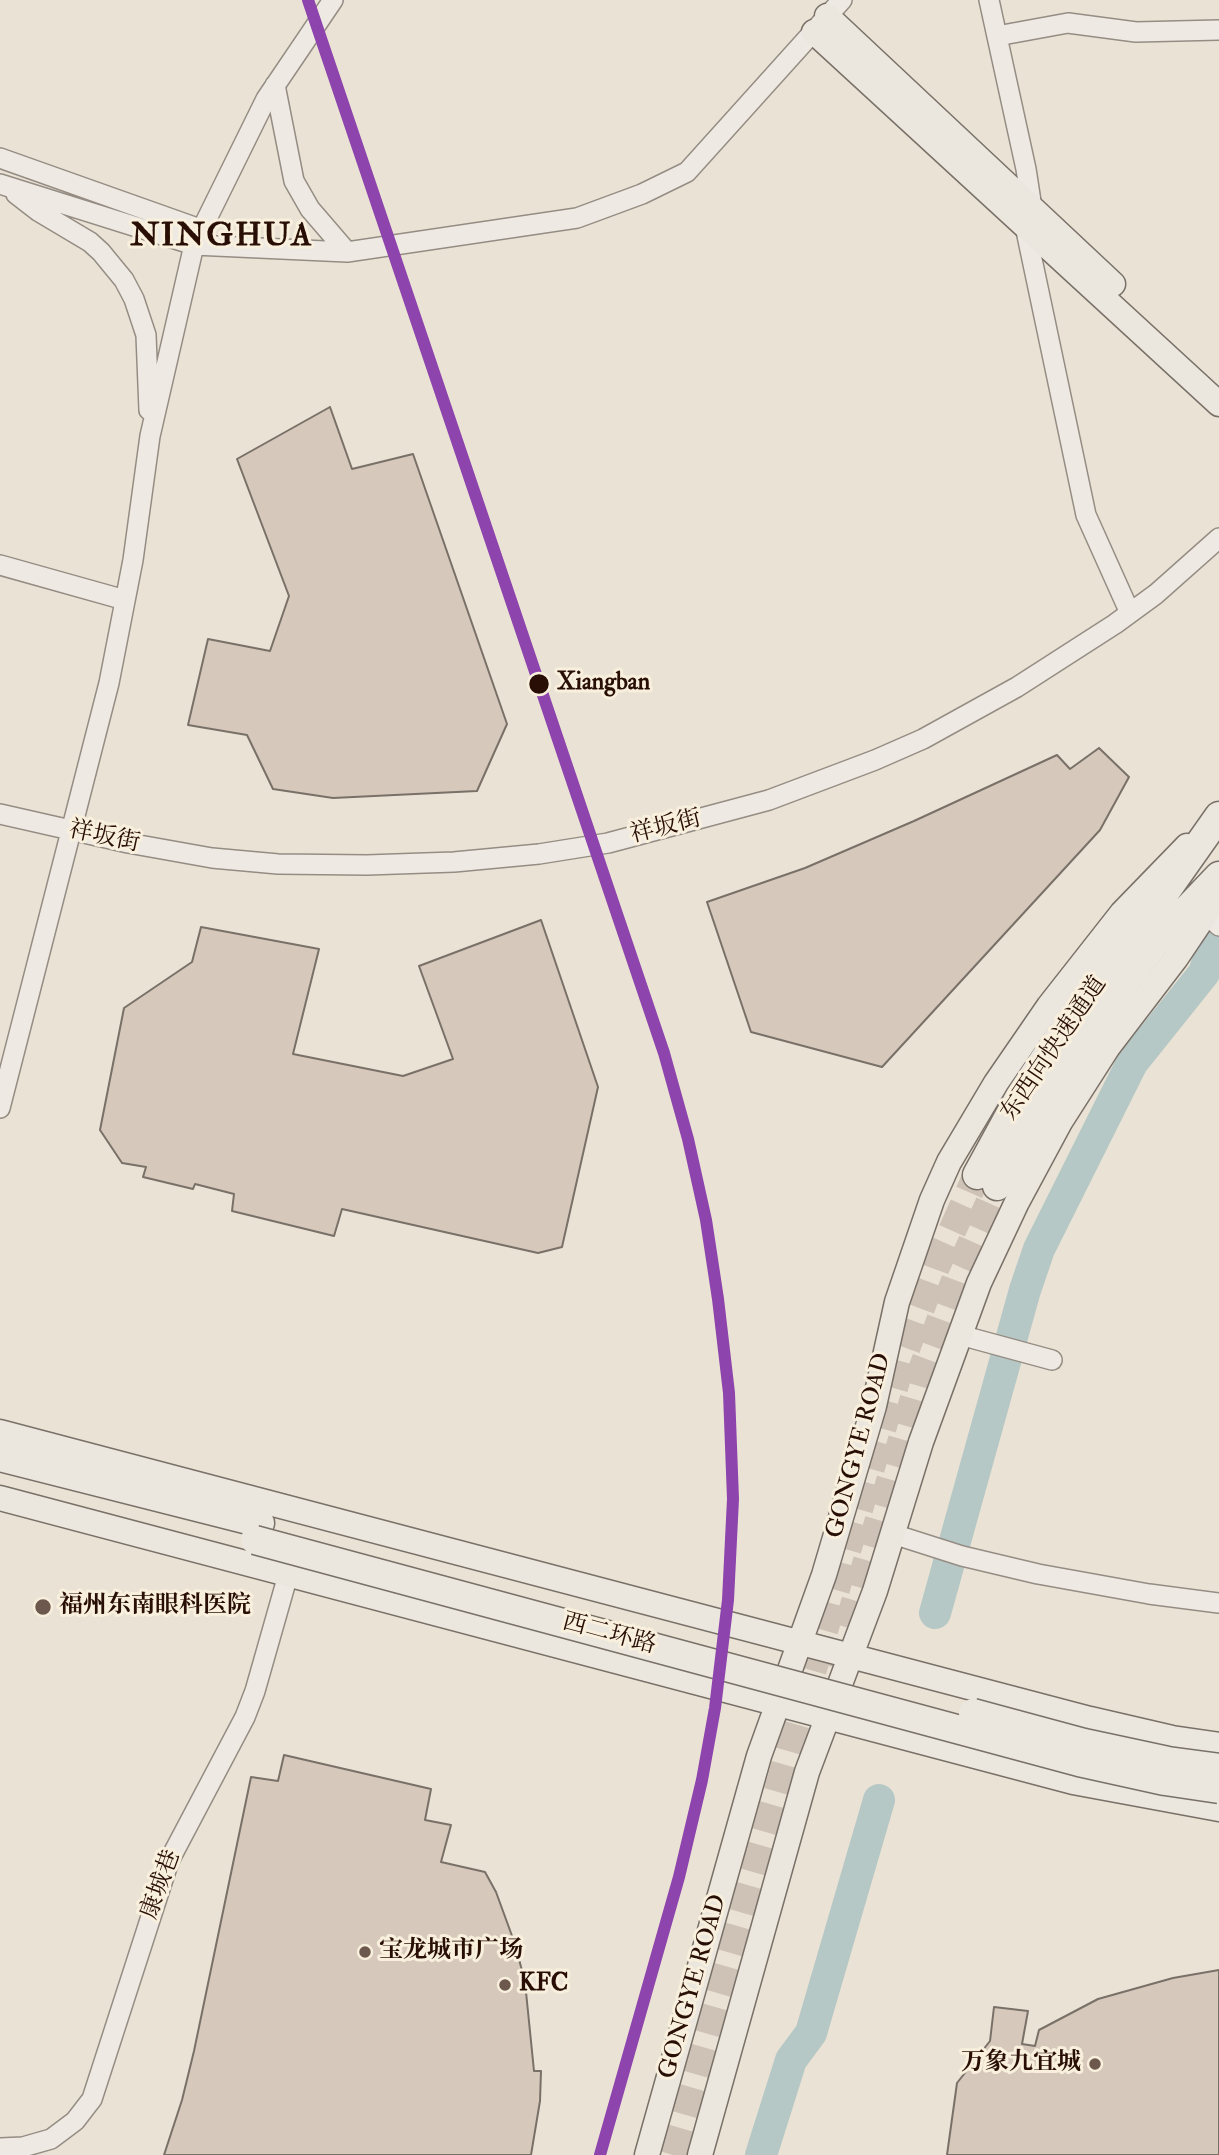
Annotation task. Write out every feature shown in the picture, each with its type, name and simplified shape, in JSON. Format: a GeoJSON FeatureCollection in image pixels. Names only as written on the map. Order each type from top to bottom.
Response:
{"type":"FeatureCollection","features":[{"type":"Feature","properties":{"kind":"highway","name":"GONGYE ROAD"},"geometry":{"type":"LineString","coordinates":[[1148,935],[1219,814]]}},
{"type":"Feature","properties":{"kind":"highway"},"geometry":{"type":"LineString","coordinates":[[1148,935],[1219,876]]}},
{"type":"Feature","properties":{"kind":"highway","name":"东西向快速通道"},"geometry":{"type":"LineString","coordinates":[[987,1181],[1019,1098],[1070,1020],[1148,935]]}},
{"type":"Feature","properties":{"kind":"highway","name":"西二环路"},"geometry":{"type":"LineString","coordinates":[[0,1457],[1079,1762],[1165,1781],[1219,1789]]}},
{"type":"Feature","properties":{"kind":"highway","name":"西二环路"},"geometry":{"type":"LineString","coordinates":[[0,1476],[258,1532],[1084,1743],[1168,1761],[1219,1768]]}},
{"type":"Feature","properties":{"kind":"main road"},"geometry":{"type":"LineString","coordinates":[[828,16],[1219,404]]}},
{"type":"Feature","properties":{"kind":"main road"},"geometry":{"type":"LineString","coordinates":[[1029,217],[1219,382]]}},
{"type":"Feature","properties":{"kind":"main road","name":"GONGYE ROAD"},"geometry":{"type":"LineString","coordinates":[[647,2155],[760,1756],[824,1575],[874,1406],[897,1302],[932,1200],[949,1162],[996,1083],[1049,1006],[1122,913],[1219,814]]}},
{"type":"Feature","properties":{"kind":"main road","name":"GONGYE ROAD"},"geometry":{"type":"LineString","coordinates":[[700,2155],[807,1772],[875,1591],[921,1442],[979,1283],[1060,1122],[1108,1047],[1215,912]]}},
{"type":"Feature","properties":{"kind":"main road"},"geometry":{"type":"LineString","coordinates":[[0,1432],[1090,1719],[1172,1738],[1219,1745]]}},
{"type":"Feature","properties":{"kind":"main road"},"geometry":{"type":"LineString","coordinates":[[0,1498],[1073,1782],[1219,1809]]}},
{"type":"Feature","properties":{"kind":"street"},"geometry":{"type":"LineString","coordinates":[[0,1108],[109,683],[125,600],[150,436],[197,237],[275,85],[332,0]]}},
{"type":"Feature","properties":{"kind":"street"},"geometry":{"type":"LineString","coordinates":[[989,0],[1026,169],[1029,217],[1086,515],[1130,613]]}},
{"type":"Feature","properties":{"kind":"street"},"geometry":{"type":"LineString","coordinates":[[3,186],[197,237],[347,252],[577,218],[642,194],[687,172],[828,16]]}},
{"type":"Feature","properties":{"kind":"street"},"geometry":{"type":"LineString","coordinates":[[997,36],[1068,23],[1136,32],[1219,30]]}},
{"type":"Feature","properties":{"kind":"street"},"geometry":{"type":"LineString","coordinates":[[275,85],[294,181],[310,209],[347,252]]}},
{"type":"Feature","properties":{"kind":"street"},"geometry":{"type":"LineString","coordinates":[[0,158],[197,237]]}},
{"type":"Feature","properties":{"kind":"street"},"geometry":{"type":"LineString","coordinates":[[3,186],[90,242],[124,280],[134,299],[146,335],[150,436]]}},
{"type":"Feature","properties":{"kind":"street","name":"祥坂街"},"geometry":{"type":"LineString","coordinates":[[0,814],[70,831],[212,858],[309,865],[454,862],[538,854],[608,843],[759,803],[900,750],[1017,687],[1130,613],[1156,594],[1219,538]]}},
{"type":"Feature","properties":{"kind":"street"},"geometry":{"type":"LineString","coordinates":[[0,565],[125,600]]}},
{"type":"Feature","properties":{"kind":"street"},"geometry":{"type":"LineString","coordinates":[[960,1335],[1052,1360]]}},
{"type":"Feature","properties":{"kind":"street"},"geometry":{"type":"LineString","coordinates":[[893,1534],[929,1547],[1038,1574],[1149,1594],[1219,1603]]}},
{"type":"Feature","properties":{"kind":"street","name":"康城巷"},"geometry":{"type":"LineString","coordinates":[[6,2151],[51,2139],[75,2121],[92,2099],[169,1861],[250,1705],[288,1575]]}},
{"type":"Feature","properties":{"kind":"building"},"geometry":{"type":"Polygon","coordinates":[[[330,407],[352,469],[413,454],[507,724],[477,791],[333,798],[273,789],[247,735],[188,725],[208,639],[270,651],[289,596],[237,459],[330,407]]]}},
{"type":"Feature","properties":{"kind":"building"},"geometry":{"type":"Polygon","coordinates":[[[1099,748],[1129,777],[1100,830],[882,1067],[751,1032],[707,902],[805,868],[1057,755],[1070,769],[1099,748]]]}},
{"type":"Feature","properties":{"kind":"building"},"geometry":{"type":"Polygon","coordinates":[[[541,920],[598,1087],[562,1247],[538,1253],[342,1209],[334,1236],[232,1211],[234,1194],[195,1184],[193,1189],[143,1177],[146,1167],[122,1163],[100,1130],[124,1008],[192,962],[201,927],[319,949],[293,1054],[403,1076],[453,1059],[419,966],[541,920]]]}},
{"type":"Feature","properties":{"kind":"building","name":"宝龙城市广场"},"geometry":{"type":"Polygon","coordinates":[[[284,1755],[431,1789],[425,1820],[451,1825],[441,1862],[485,1872],[496,1892],[515,1944],[525,1982],[534,2071],[541,2071],[540,2101],[531,2155],[164,2155],[194,2051],[251,1777],[278,1781],[284,1755]]]}},
{"type":"Feature","properties":{"kind":"building","name":"万象九宜城"},"geometry":{"type":"Polygon","coordinates":[[[1219,1970],[1219,2155],[947,2155],[957,2083],[990,2041],[994,2007],[1028,2011],[1022,2044],[1035,2046],[1039,2030],[1098,1999],[1173,1978],[1219,1970]]]}},
{"type":"Feature","properties":{"kind":"waterway"},"geometry":{"type":"LineString","coordinates":[[935,1613],[1025,1290],[1039,1249],[1132,1063],[1204,973],[1212,949],[1219,941]]}},
{"type":"Feature","properties":{"kind":"waterway"},"geometry":{"type":"LineString","coordinates":[[761,2155],[791,2060],[811,2033],[879,1800]]}},
{"type":"Feature","properties":{"kind":"tunnel"},"geometry":{"type":"LineString","coordinates":[[673,2155],[902,1360],[936,1267],[977,1175]]}},
{"type":"Feature","properties":{"kind":"tunnel"},"geometry":{"type":"LineString","coordinates":[[836,1668],[923,1367],[957,1275],[997,1186]]}},
{"type":"Feature","properties":{"kind":"transit line"},"geometry":{"type":"LineString","coordinates":[[308,0],[664,1053],[688,1139],[706,1220],[718,1299],[729,1393],[733,1499],[728,1600],[715,1708],[702,1780],[679,1877],[600,2155]]}},
{"type":"Feature","properties":{"kind":"place","name":"Xiangban"},"geometry":{"type":"Point","coordinates":[539,684]}},
{"type":"Feature","properties":{"kind":"place","name":"福州东南眼科医院"},"geometry":{"type":"Point","coordinates":[43,1607]}},
{"type":"Feature","properties":{"kind":"place","name":"宝龙城市广场"},"geometry":{"type":"Point","coordinates":[365,1952]}},
{"type":"Feature","properties":{"kind":"place","name":"KFC"},"geometry":{"type":"Point","coordinates":[505,1985]}},
{"type":"Feature","properties":{"kind":"place","name":"万象九宜城"},"geometry":{"type":"Point","coordinates":[1095,2064]}},
{"type":"Feature","properties":{"kind":"district","name":"NINGHUA"},"geometry":{"type":"Point","coordinates":[222,238]}}]}
